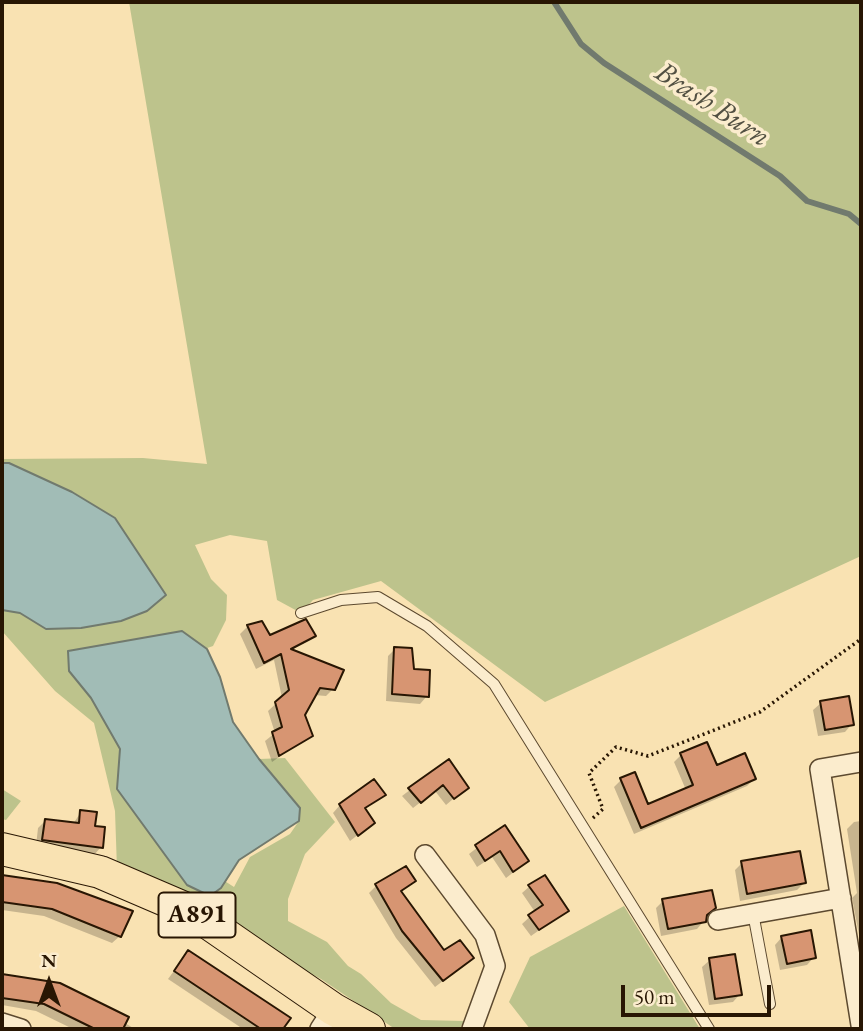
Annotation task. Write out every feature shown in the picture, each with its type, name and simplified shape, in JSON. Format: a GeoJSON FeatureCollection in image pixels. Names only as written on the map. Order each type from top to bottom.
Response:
{"type":"FeatureCollection","features":[{"type":"Feature","properties":{"kind":"main road","name":"A891"},"geometry":{"type":"LineString","coordinates":[[2,849],[100,872],[191,911],[327,1019],[369,1029]]}},
{"type":"Feature","properties":{"kind":"street"},"geometry":{"type":"LineString","coordinates":[[861,762],[820,769],[861,1025]]}},
{"type":"Feature","properties":{"kind":"street"},"geometry":{"type":"LineString","coordinates":[[425,855],[485,935],[495,966],[472,1029]]}},
{"type":"Feature","properties":{"kind":"street"},"geometry":{"type":"LineString","coordinates":[[718,920],[841,898]]}},
{"type":"Feature","properties":{"kind":"street"},"geometry":{"type":"LineString","coordinates":[[2,1023],[21,1029]]}},
{"type":"Feature","properties":{"kind":"lane"},"geometry":{"type":"LineString","coordinates":[[301,613],[341,600],[378,597],[427,626],[494,684],[709,1029]]}},
{"type":"Feature","properties":{"kind":"lane"},"geometry":{"type":"LineString","coordinates":[[752,913],[769,1004]]}},
{"type":"Feature","properties":{"kind":"path"},"geometry":{"type":"LineString","coordinates":[[584,826],[603,809],[589,774],[616,747],[648,757],[760,712],[861,639]]}},
{"type":"Feature","properties":{"kind":"green space"},"geometry":{"type":"Polygon","coordinates":[[[129,2],[861,2],[861,556],[545,702],[381,581],[313,600],[301,613],[277,600],[267,541],[230,535],[195,545],[211,579],[227,595],[226,620],[213,646],[179,658],[206,869],[234,887],[250,857],[290,834],[299,821],[300,807],[259,759],[285,758],[335,822],[305,854],[288,899],[288,921],[327,942],[348,966],[361,974],[391,1003],[421,1020],[465,1021],[459,1029],[395,1029],[321,979],[117,869],[115,811],[94,723],[55,691],[2,631],[2,610],[20,613],[46,629],[121,621],[147,611],[115,518],[73,492],[2,501],[2,459],[143,458],[207,464],[129,2]]]}},
{"type":"Feature","properties":{"kind":"green space"},"geometry":{"type":"Polygon","coordinates":[[[2,789],[21,801],[6,820],[2,819],[2,789]]]}},
{"type":"Feature","properties":{"kind":"green space"},"geometry":{"type":"Polygon","coordinates":[[[624,906],[700,1029],[530,1029],[509,1002],[530,957],[624,906]]]}},
{"type":"Feature","properties":{"kind":"water"},"geometry":{"type":"Polygon","coordinates":[[[2,463],[9,463],[72,492],[115,518],[166,595],[147,611],[121,621],[81,628],[46,629],[20,613],[2,610],[2,463]]]}},
{"type":"Feature","properties":{"kind":"water"},"geometry":{"type":"Polygon","coordinates":[[[182,631],[207,649],[220,677],[233,722],[259,759],[300,808],[299,821],[239,860],[221,888],[210,896],[187,885],[117,789],[120,749],[91,698],[69,671],[68,651],[182,631]]]}},
{"type":"Feature","properties":{"kind":"building"},"geometry":{"type":"Polygon","coordinates":[[[306,619],[316,636],[291,649],[344,670],[335,690],[320,688],[305,715],[313,736],[279,756],[272,732],[282,727],[275,702],[289,690],[281,654],[264,663],[247,625],[262,621],[270,635],[306,619]]]}},
{"type":"Feature","properties":{"kind":"building"},"geometry":{"type":"Polygon","coordinates":[[[394,647],[412,648],[414,669],[430,670],[429,697],[392,694],[394,647]]]}},
{"type":"Feature","properties":{"kind":"building"},"geometry":{"type":"Polygon","coordinates":[[[849,696],[854,725],[825,730],[820,701],[849,696]]]}},
{"type":"Feature","properties":{"kind":"building"},"geometry":{"type":"Polygon","coordinates":[[[707,742],[717,765],[745,753],[756,779],[641,828],[620,778],[635,772],[648,804],[693,785],[680,753],[707,742]]]}},
{"type":"Feature","properties":{"kind":"building"},"geometry":{"type":"Polygon","coordinates":[[[449,759],[469,788],[454,799],[443,785],[421,803],[408,788],[449,759]]]}},
{"type":"Feature","properties":{"kind":"building"},"geometry":{"type":"Polygon","coordinates":[[[374,779],[386,795],[365,808],[375,823],[358,836],[339,804],[374,779]]]}},
{"type":"Feature","properties":{"kind":"building"},"geometry":{"type":"Polygon","coordinates":[[[80,810],[97,812],[95,826],[105,827],[103,848],[42,840],[45,819],[79,823],[80,810]]]}},
{"type":"Feature","properties":{"kind":"building"},"geometry":{"type":"Polygon","coordinates":[[[505,825],[529,861],[513,872],[500,851],[485,861],[475,845],[505,825]]]}},
{"type":"Feature","properties":{"kind":"building"},"geometry":{"type":"Polygon","coordinates":[[[800,851],[806,883],[747,894],[741,861],[800,851]]]}},
{"type":"Feature","properties":{"kind":"building"},"geometry":{"type":"Polygon","coordinates":[[[406,866],[416,881],[401,891],[444,950],[460,940],[474,958],[443,981],[402,931],[375,884],[406,866]]]}},
{"type":"Feature","properties":{"kind":"building"},"geometry":{"type":"Polygon","coordinates":[[[2,875],[57,883],[133,911],[121,937],[52,909],[2,902],[2,875]]]}},
{"type":"Feature","properties":{"kind":"building"},"geometry":{"type":"Polygon","coordinates":[[[545,875],[569,911],[539,930],[528,915],[543,905],[528,885],[545,875]]]}},
{"type":"Feature","properties":{"kind":"building"},"geometry":{"type":"Polygon","coordinates":[[[712,890],[716,908],[707,915],[706,922],[668,929],[662,899],[712,890]]]}},
{"type":"Feature","properties":{"kind":"building"},"geometry":{"type":"Polygon","coordinates":[[[811,930],[816,958],[787,964],[781,936],[811,930]]]}},
{"type":"Feature","properties":{"kind":"building"},"geometry":{"type":"Polygon","coordinates":[[[188,950],[291,1018],[283,1029],[261,1029],[174,971],[188,950]]]}},
{"type":"Feature","properties":{"kind":"building"},"geometry":{"type":"Polygon","coordinates":[[[735,954],[742,995],[715,999],[709,958],[735,954]]]}},
{"type":"Feature","properties":{"kind":"building"},"geometry":{"type":"Polygon","coordinates":[[[2,974],[60,983],[129,1017],[123,1029],[95,1029],[44,1004],[2,998],[2,974]]]}},
{"type":"Feature","properties":{"kind":"waterway","name":"Brash Burn"},"geometry":{"type":"LineString","coordinates":[[554,2],[581,44],[604,63],[780,176],[807,201],[849,214],[861,224]]}}]}
